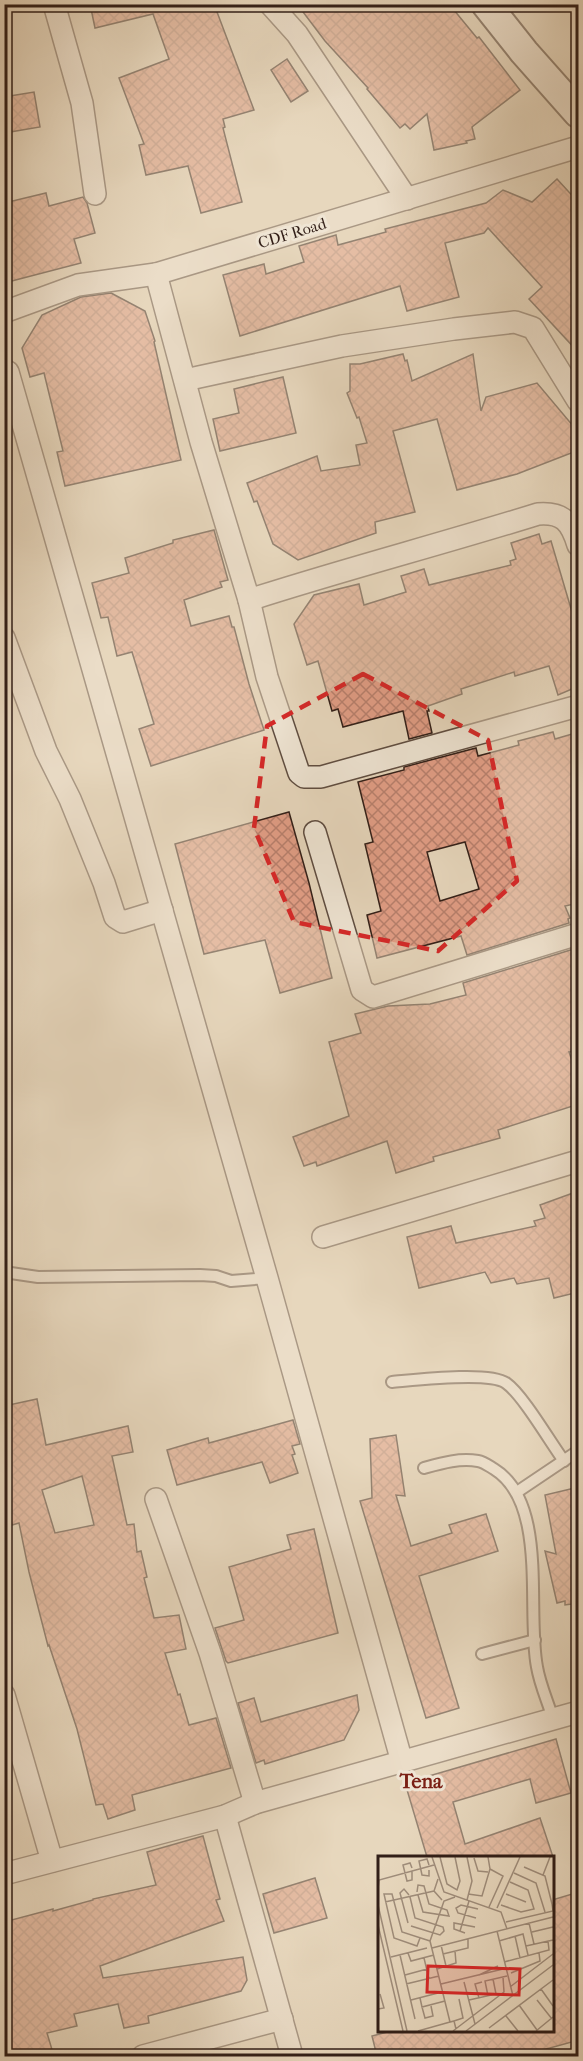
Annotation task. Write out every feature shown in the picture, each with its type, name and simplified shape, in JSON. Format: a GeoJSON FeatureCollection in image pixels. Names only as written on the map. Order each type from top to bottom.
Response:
{"type":"FeatureCollection","features":[{"type":"Feature","properties":{"kind":"main road"},"geometry":{"type":"LineString","coordinates":[[486,4],[524,52],[579,113]]}},
{"type":"Feature","properties":{"kind":"street"},"geometry":{"type":"LineString","coordinates":[[54,4],[82,102],[95,194]]}},
{"type":"Feature","properties":{"kind":"street"},"geometry":{"type":"LineString","coordinates":[[270,4],[297,34],[406,199]]}},
{"type":"Feature","properties":{"kind":"street","name":"CDF Road"},"geometry":{"type":"LineString","coordinates":[[4,312],[78,285],[156,274],[579,147]]}},
{"type":"Feature","properties":{"kind":"street"},"geometry":{"type":"LineString","coordinates":[[156,274],[201,442],[249,600],[267,677],[299,772],[304,777],[321,777],[579,706]]}},
{"type":"Feature","properties":{"kind":"street"},"geometry":{"type":"LineString","coordinates":[[185,380],[342,346],[485,324],[515,322],[533,328],[579,401]]}},
{"type":"Feature","properties":{"kind":"street"},"geometry":{"type":"LineString","coordinates":[[6,372],[267,1278],[402,1762]]}},
{"type":"Feature","properties":{"kind":"street"},"geometry":{"type":"LineString","coordinates":[[249,600],[312,579],[465,537],[538,514],[558,515],[564,519],[573,528],[579,545]]}},
{"type":"Feature","properties":{"kind":"street"},"geometry":{"type":"LineString","coordinates":[[4,638],[46,751],[70,799],[104,883],[115,917],[123,922],[162,910]]}},
{"type":"Feature","properties":{"kind":"street"},"geometry":{"type":"LineString","coordinates":[[315,832],[362,990],[373,997],[579,934]]}},
{"type":"Feature","properties":{"kind":"street"},"geometry":{"type":"LineString","coordinates":[[323,1238],[579,1161]]}},
{"type":"Feature","properties":{"kind":"street"},"geometry":{"type":"LineString","coordinates":[[156,1499],[210,1653],[255,1803]]}},
{"type":"Feature","properties":{"kind":"street"},"geometry":{"type":"LineString","coordinates":[[4,1695],[52,1861]]}},
{"type":"Feature","properties":{"kind":"street"},"geometry":{"type":"LineString","coordinates":[[4,1874],[225,1816],[255,1803],[579,1712]]}},
{"type":"Feature","properties":{"kind":"street"},"geometry":{"type":"LineString","coordinates":[[225,1816],[292,2056]]}},
{"type":"Feature","properties":{"kind":"street"},"geometry":{"type":"LineString","coordinates":[[143,2056],[282,2019]]}},
{"type":"Feature","properties":{"kind":"lane"},"geometry":{"type":"LineString","coordinates":[[4,1272],[38,1277],[200,1275],[216,1276],[231,1281],[267,1278]]}},
{"type":"Feature","properties":{"kind":"lane"},"geometry":{"type":"LineString","coordinates":[[392,1382],[488,1377],[505,1382],[518,1395],[564,1461]]}},
{"type":"Feature","properties":{"kind":"lane"},"geometry":{"type":"LineString","coordinates":[[517,1492],[579,1450]]}},
{"type":"Feature","properties":{"kind":"lane"},"geometry":{"type":"LineString","coordinates":[[424,1468],[451,1460],[481,1461],[504,1475],[517,1492],[526,1515],[530,1548],[537,1667],[553,1719]]}},
{"type":"Feature","properties":{"kind":"lane"},"geometry":{"type":"LineString","coordinates":[[482,1654],[535,1640]]}},
{"type":"Feature","properties":{"kind":"highlighted area"},"geometry":{"type":"Polygon","coordinates":[[[363,674],[488,740],[517,881],[438,951],[294,922],[254,828],[267,726],[363,674]]]}},
{"type":"Feature","properties":{"kind":"building"},"geometry":{"type":"Polygon","coordinates":[[[90,4],[214,4],[254,110],[223,119],[225,127],[223,128],[242,202],[201,213],[188,166],[146,175],[139,145],[144,144],[119,78],[169,59],[153,14],[95,28],[90,4]]]}},
{"type":"Feature","properties":{"kind":"building"},"geometry":{"type":"Polygon","coordinates":[[[297,4],[449,4],[477,38],[479,37],[520,90],[472,127],[475,139],[434,150],[427,114],[410,129],[405,124],[400,128],[368,88],[325,41],[297,4]]]}},
{"type":"Feature","properties":{"kind":"building"},"geometry":{"type":"Polygon","coordinates":[[[287,59],[308,91],[291,102],[271,70],[287,59]]]}},
{"type":"Feature","properties":{"kind":"building"},"geometry":{"type":"Polygon","coordinates":[[[34,92],[40,127],[4,133],[4,97],[34,92]]]}},
{"type":"Feature","properties":{"kind":"building"},"geometry":{"type":"Polygon","coordinates":[[[557,179],[579,203],[579,353],[529,299],[542,287],[488,228],[484,233],[445,243],[459,297],[407,311],[400,286],[240,336],[223,275],[264,264],[266,274],[304,262],[299,246],[336,235],[338,245],[386,232],[385,229],[486,203],[503,190],[532,202],[557,179]]]}},
{"type":"Feature","properties":{"kind":"building"},"geometry":{"type":"Polygon","coordinates":[[[46,193],[49,206],[83,197],[87,203],[95,233],[74,239],[81,263],[4,283],[4,203],[46,193]]]}},
{"type":"Feature","properties":{"kind":"building"},"geometry":{"type":"Polygon","coordinates":[[[111,293],[145,311],[155,341],[181,460],[65,486],[57,452],[63,451],[44,373],[30,377],[22,348],[42,315],[81,297],[111,293]]]}},
{"type":"Feature","properties":{"kind":"building"},"geometry":{"type":"Polygon","coordinates":[[[403,354],[405,361],[407,360],[412,381],[473,354],[481,411],[486,397],[537,383],[579,433],[579,450],[517,474],[457,490],[437,419],[393,431],[415,512],[375,522],[376,533],[298,560],[273,544],[257,501],[254,502],[247,483],[317,456],[321,471],[360,465],[356,445],[367,443],[359,417],[357,418],[347,393],[350,391],[350,364],[360,364],[403,354]]]}},
{"type":"Feature","properties":{"kind":"building"},"geometry":{"type":"Polygon","coordinates":[[[283,377],[296,433],[220,451],[213,419],[239,413],[234,389],[283,377]]]}},
{"type":"Feature","properties":{"kind":"building"},"geometry":{"type":"Polygon","coordinates":[[[214,530],[228,580],[220,582],[222,587],[184,600],[191,626],[229,616],[264,730],[151,766],[139,729],[154,724],[132,652],[117,656],[108,617],[101,618],[92,583],[129,573],[125,558],[173,543],[173,540],[214,530]]]}},
{"type":"Feature","properties":{"kind":"building"},"geometry":{"type":"Polygon","coordinates":[[[539,534],[542,544],[551,541],[572,612],[579,610],[579,686],[558,695],[549,666],[515,676],[514,672],[461,689],[462,694],[428,706],[432,733],[409,739],[403,711],[343,727],[338,709],[332,711],[318,661],[307,665],[294,624],[314,595],[359,584],[364,605],[406,592],[401,576],[424,569],[429,585],[511,565],[510,561],[516,559],[511,543],[539,534]]]}},
{"type":"Feature","properties":{"kind":"building"},"geometry":{"type":"Polygon","coordinates":[[[553,732],[555,739],[579,732],[579,903],[565,906],[570,918],[569,923],[467,955],[461,936],[377,958],[367,915],[381,911],[365,844],[373,842],[358,782],[476,748],[478,756],[519,745],[518,741],[553,732]],[[465,842],[427,852],[440,901],[479,889],[465,842]]]}},
{"type":"Feature","properties":{"kind":"building"},"geometry":{"type":"Polygon","coordinates":[[[289,812],[332,978],[280,993],[265,940],[204,954],[175,844],[289,812]]]}},
{"type":"Feature","properties":{"kind":"building"},"geometry":{"type":"Polygon","coordinates":[[[577,948],[579,954],[579,1051],[569,1052],[579,1082],[579,1104],[498,1130],[500,1138],[433,1157],[434,1161],[396,1173],[387,1141],[317,1166],[316,1162],[304,1166],[293,1137],[349,1116],[329,1042],[361,1033],[355,1014],[388,1006],[430,1004],[466,995],[463,983],[577,948]]]}},
{"type":"Feature","properties":{"kind":"building"},"geometry":{"type":"Polygon","coordinates":[[[573,1193],[579,1209],[579,1292],[554,1298],[549,1278],[517,1284],[514,1278],[491,1283],[485,1272],[419,1288],[407,1237],[451,1226],[456,1243],[536,1226],[534,1221],[545,1218],[540,1205],[573,1193]]]}},
{"type":"Feature","properties":{"kind":"building"},"geometry":{"type":"Polygon","coordinates":[[[37,1399],[46,1445],[128,1426],[133,1452],[112,1456],[127,1525],[134,1524],[137,1552],[141,1551],[147,1577],[144,1578],[154,1618],[179,1615],[186,1649],[165,1653],[178,1695],[180,1694],[189,1725],[216,1718],[231,1768],[132,1795],[135,1810],[108,1819],[103,1804],[96,1805],[77,1729],[48,1646],[19,1523],[12,1525],[4,1502],[4,1406],[37,1399]],[[82,1476],[42,1490],[55,1533],[94,1525],[82,1476]]]}},
{"type":"Feature","properties":{"kind":"building"},"geometry":{"type":"Polygon","coordinates":[[[293,1420],[300,1444],[292,1446],[295,1454],[292,1455],[298,1473],[270,1483],[262,1462],[177,1485],[167,1450],[208,1438],[209,1443],[293,1420]]]}},
{"type":"Feature","properties":{"kind":"building"},"geometry":{"type":"Polygon","coordinates":[[[396,1435],[405,1496],[396,1495],[411,1546],[452,1533],[449,1525],[486,1514],[498,1551],[419,1576],[459,1708],[426,1718],[360,1501],[372,1498],[370,1439],[396,1435]]]}},
{"type":"Feature","properties":{"kind":"building"},"geometry":{"type":"Polygon","coordinates":[[[579,1487],[579,1518],[572,1519],[576,1560],[579,1561],[579,1603],[565,1605],[565,1601],[557,1603],[545,1551],[556,1554],[545,1495],[579,1487]]]}},
{"type":"Feature","properties":{"kind":"building"},"geometry":{"type":"Polygon","coordinates":[[[314,1529],[338,1633],[228,1663],[215,1628],[244,1620],[229,1567],[291,1549],[287,1535],[314,1529]]]}},
{"type":"Feature","properties":{"kind":"building"},"geometry":{"type":"Polygon","coordinates":[[[357,1695],[359,1710],[344,1740],[265,1764],[264,1760],[256,1763],[238,1703],[254,1698],[261,1722],[357,1695]]]}},
{"type":"Feature","properties":{"kind":"building"},"geometry":{"type":"Polygon","coordinates":[[[556,1739],[571,1793],[536,1803],[530,1779],[453,1802],[465,1844],[540,1818],[553,1856],[427,1856],[405,1783],[556,1739]]]}},
{"type":"Feature","properties":{"kind":"building"},"geometry":{"type":"Polygon","coordinates":[[[203,1836],[220,1899],[216,1900],[224,1921],[100,1966],[103,1978],[243,1957],[247,1980],[241,1991],[148,2016],[149,2023],[124,2028],[118,2004],[74,2014],[77,2026],[47,2033],[53,2053],[42,2056],[4,2056],[4,1922],[156,1885],[147,1852],[203,1836]]]}},
{"type":"Feature","properties":{"kind":"building"},"geometry":{"type":"Polygon","coordinates":[[[315,1878],[327,1918],[274,1933],[263,1894],[315,1878]]]}},
{"type":"Feature","properties":{"kind":"building"},"geometry":{"type":"Polygon","coordinates":[[[579,1892],[579,2040],[521,2056],[377,2056],[372,2036],[391,2031],[553,2031],[553,1900],[579,1892]]]}},
{"type":"Feature","properties":{"kind":"district","name":"Tena"},"geometry":{"type":"Point","coordinates":[421,1781]}}]}
